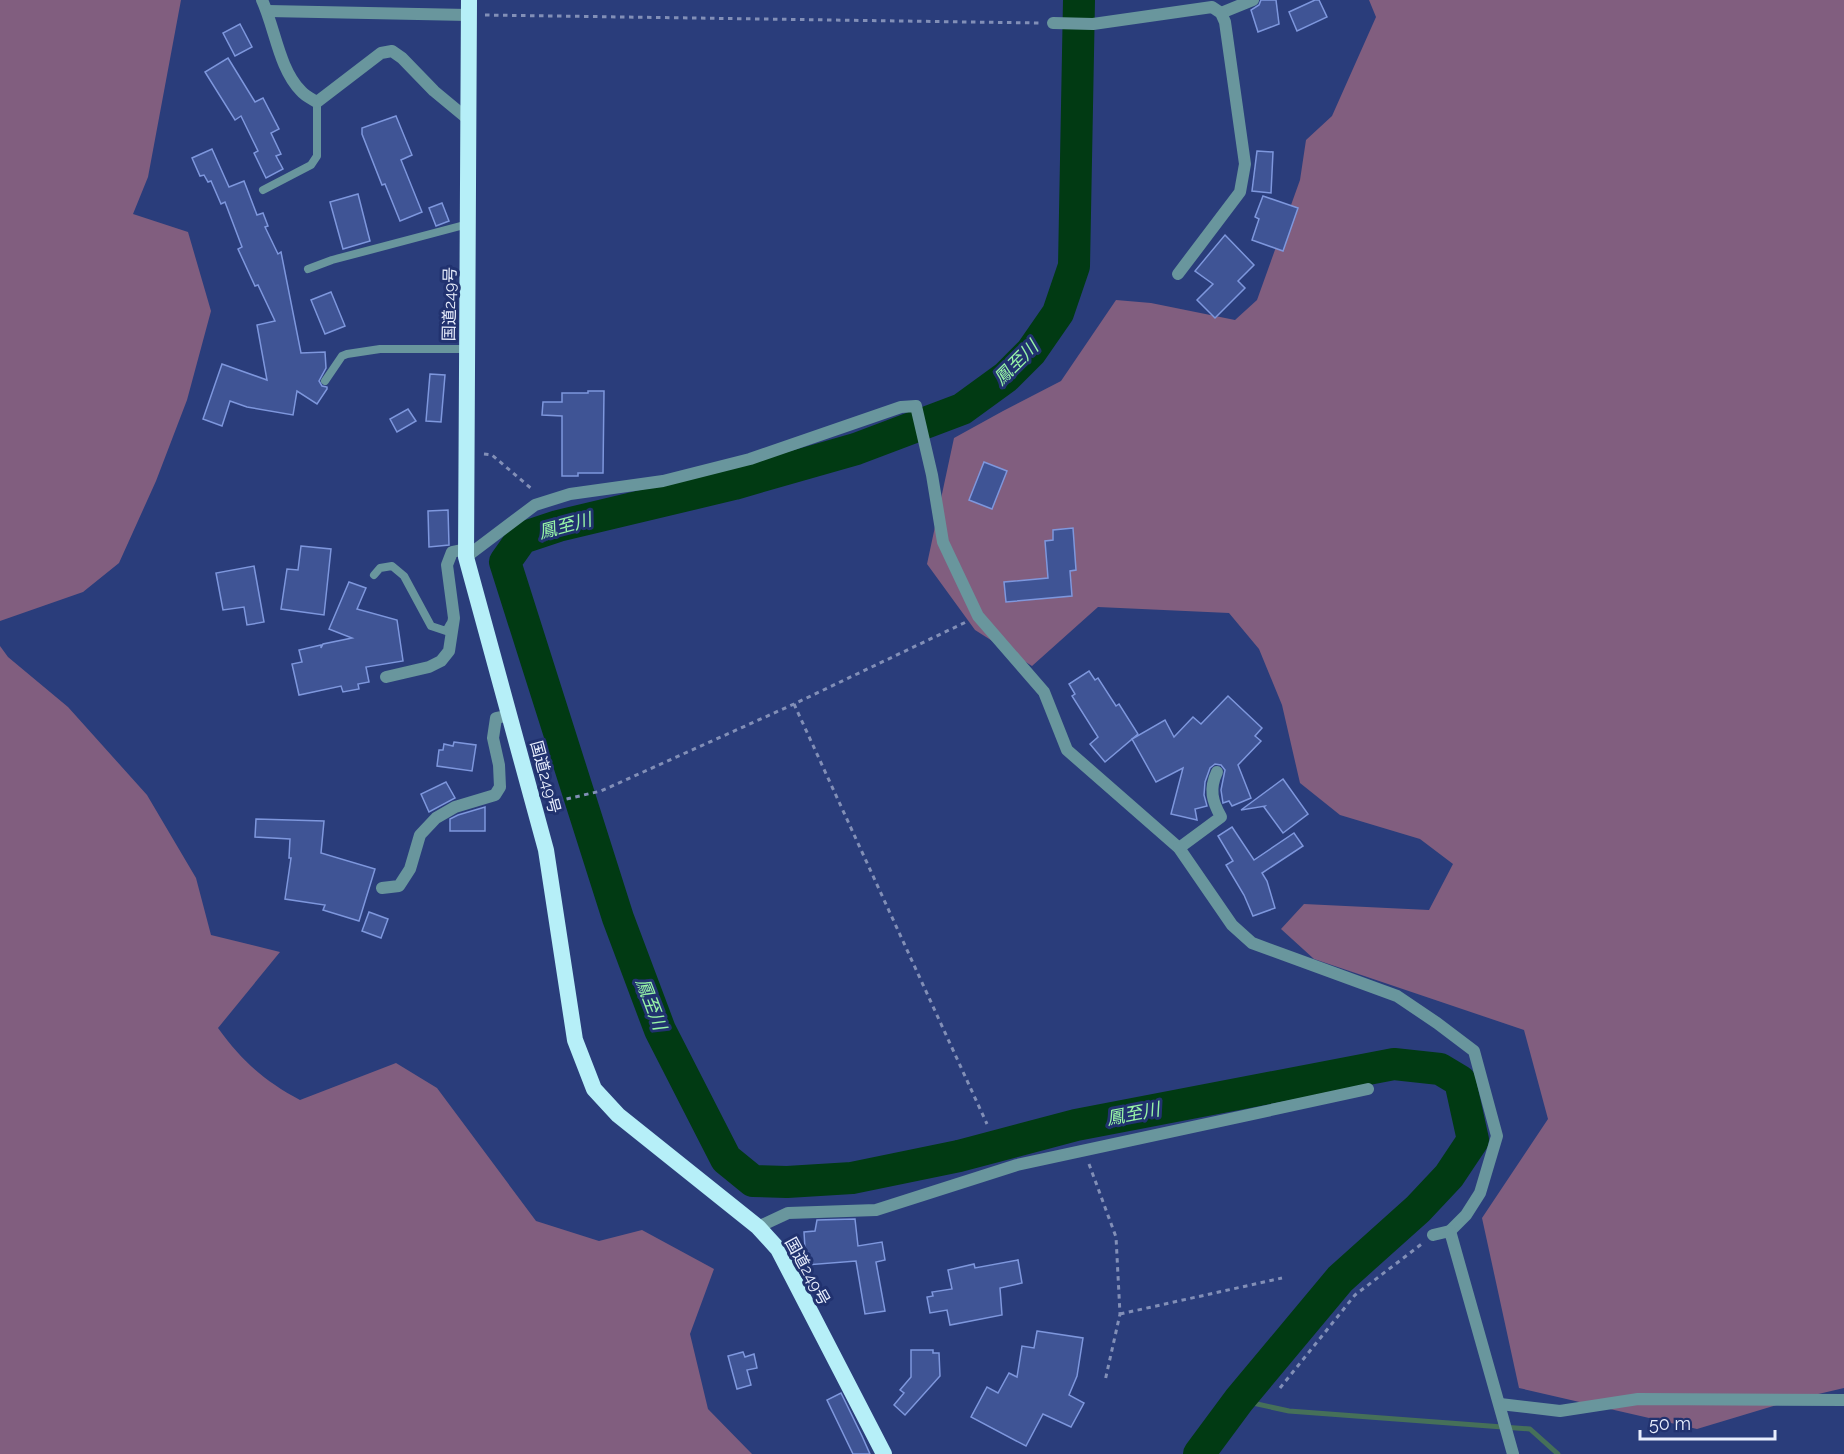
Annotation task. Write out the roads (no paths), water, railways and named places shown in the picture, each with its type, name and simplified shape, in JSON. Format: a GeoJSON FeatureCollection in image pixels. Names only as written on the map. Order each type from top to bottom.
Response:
{"type":"FeatureCollection","features":[{"type":"Feature","properties":{"kind":"highway","name":"国道249号"},"geometry":{"type":"LineString","coordinates":[[468,8],[466,553],[546,850],[575,1040],[594,1089],[618,1115],[758,1227],[778,1249],[884,1454]]}},
{"type":"Feature","properties":{"kind":"street"},"geometry":{"type":"LineString","coordinates":[[1053,23],[1093,24],[1253,0]]}},
{"type":"Feature","properties":{"kind":"street"},"geometry":{"type":"LineString","coordinates":[[468,8],[265,6],[282,60],[300,91],[317,102],[381,54],[392,51],[469,120]]}},
{"type":"Feature","properties":{"kind":"street"},"geometry":{"type":"LineString","coordinates":[[1178,274],[1240,192],[1245,164],[1225,22],[1215,7]]}},
{"type":"Feature","properties":{"kind":"street"},"geometry":{"type":"LineString","coordinates":[[386,677],[429,667],[441,661],[449,651],[454,618],[447,565],[452,552],[466,553],[535,505],[570,494],[663,481],[750,459],[901,407],[916,406],[932,475],[943,542],[978,616],[1044,692],[1067,750],[1179,848],[1232,926],[1252,943],[1396,996],[1474,1051],[1497,1136],[1480,1193],[1466,1215],[1450,1231],[1433,1235]]}},
{"type":"Feature","properties":{"kind":"street"},"geometry":{"type":"LineString","coordinates":[[382,888],[399,886],[410,869],[420,835],[436,818],[472,800],[495,795],[500,787],[499,765],[493,738],[496,718],[510,715]]}},
{"type":"Feature","properties":{"kind":"street"},"geometry":{"type":"LineString","coordinates":[[1179,848],[1221,817],[1214,805],[1212,794],[1212,782],[1217,772]]}},
{"type":"Feature","properties":{"kind":"street"},"geometry":{"type":"LineString","coordinates":[[758,1227],[788,1213],[876,1210],[1017,1165],[1368,1089]]}},
{"type":"Feature","properties":{"kind":"street"},"geometry":{"type":"LineString","coordinates":[[1450,1231],[1513,1452]]}},
{"type":"Feature","properties":{"kind":"street"},"geometry":{"type":"LineString","coordinates":[[1502,1409],[1560,1412],[1638,1399],[1844,1400]]}},
{"type":"Feature","properties":{"kind":"lane"},"geometry":{"type":"LineString","coordinates":[[263,190],[311,165],[316,156],[317,102]]}},
{"type":"Feature","properties":{"kind":"lane"},"geometry":{"type":"LineString","coordinates":[[308,269],[332,260],[468,224]]}},
{"type":"Feature","properties":{"kind":"lane"},"geometry":{"type":"LineString","coordinates":[[325,381],[342,356],[347,354],[380,349],[466,349]]}},
{"type":"Feature","properties":{"kind":"lane"},"geometry":{"type":"LineString","coordinates":[[374,575],[380,568],[392,566],[398,571],[410,586],[431,626],[446,631],[454,618]]}},
{"type":"Feature","properties":{"kind":"waterway","name":"鳳至川"},"geometry":{"type":"LineString","coordinates":[[1079,0],[1074,266],[1058,313],[1031,352],[1006,377],[962,409],[856,449],[734,484],[558,526],[522,538],[505,562],[618,918],[660,1030],[726,1159],[753,1181],[787,1182],[852,1178],[959,1156],[1076,1125],[1394,1064],[1440,1069],[1460,1081],[1473,1140],[1449,1176],[1418,1209],[1340,1279],[1239,1400],[1199,1454]]}},
{"type":"Feature","properties":{"kind":"waterway"},"geometry":{"type":"LineString","coordinates":[[1239,1400],[1289,1411],[1530,1429],[1558,1454]]}}]}
